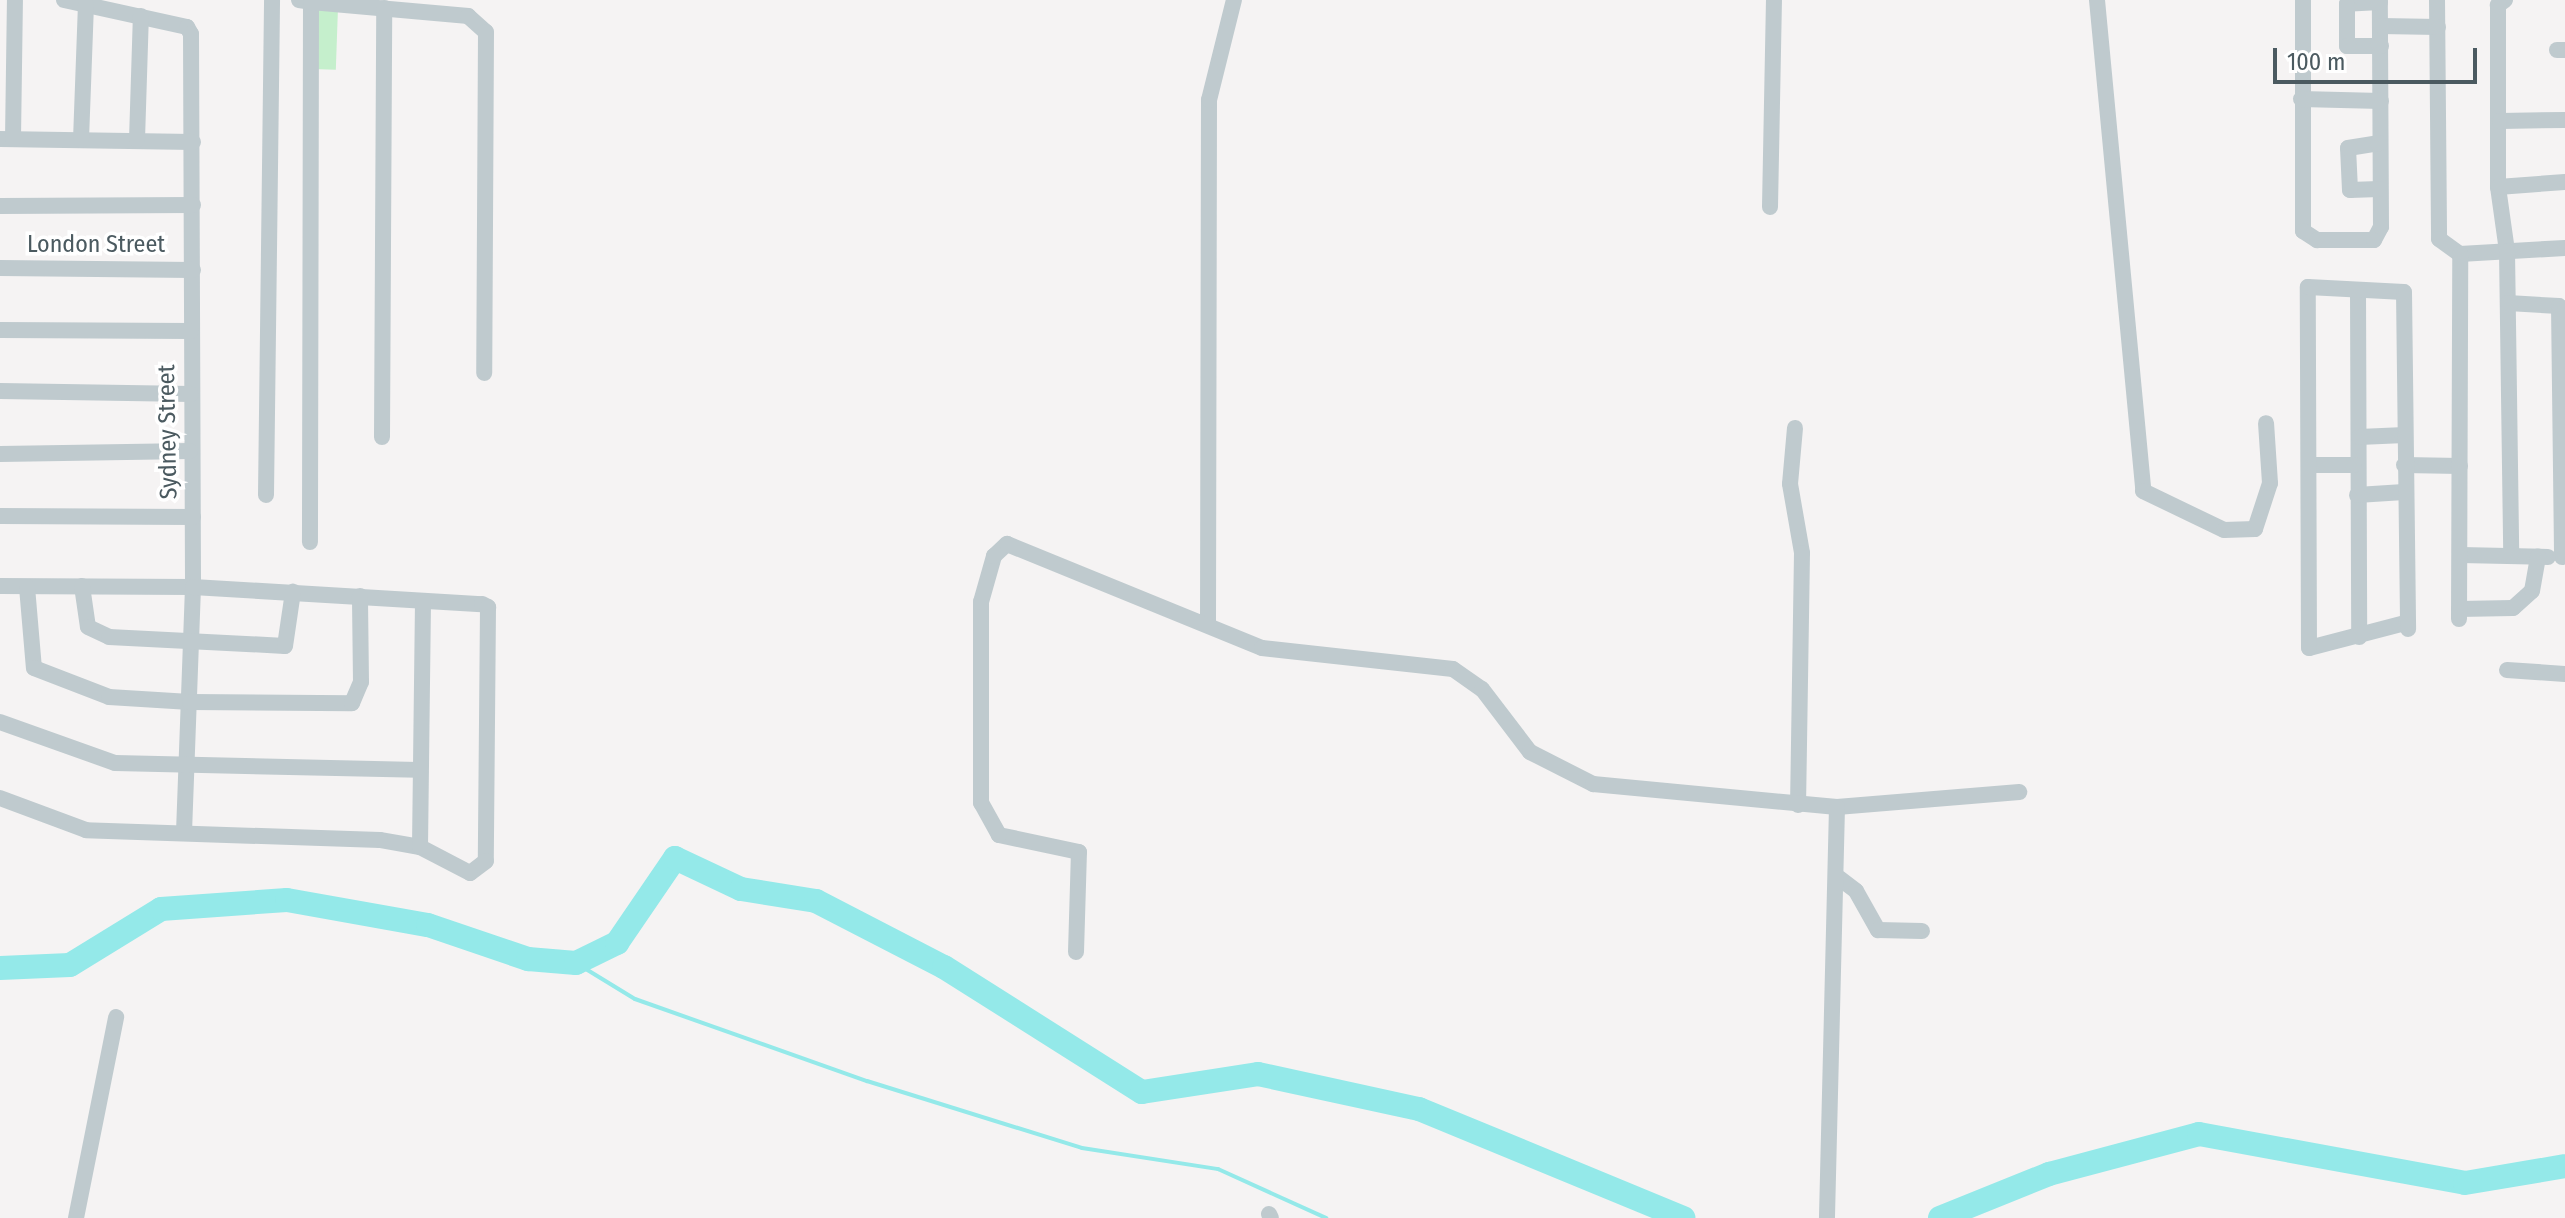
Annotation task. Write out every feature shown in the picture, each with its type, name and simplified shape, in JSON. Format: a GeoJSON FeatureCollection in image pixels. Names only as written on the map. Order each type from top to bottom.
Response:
{"type":"FeatureCollection","features":[{"type":"Feature","properties":{"kind":"street"},"geometry":{"type":"LineString","coordinates":[[15,0],[7,139],[193,142]]}},
{"type":"Feature","properties":{"kind":"street"},"geometry":{"type":"LineString","coordinates":[[64,0],[141,16],[137,140]]}},
{"type":"Feature","properties":{"kind":"street"},"geometry":{"type":"LineString","coordinates":[[266,495],[272,0]]}},
{"type":"Feature","properties":{"kind":"street"},"geometry":{"type":"LineString","coordinates":[[1208,621],[1209,100],[1234,0]]}},
{"type":"Feature","properties":{"kind":"street"},"geometry":{"type":"LineString","coordinates":[[1770,207],[1774,0]]}},
{"type":"Feature","properties":{"kind":"street"},"geometry":{"type":"LineString","coordinates":[[2097,0],[2143,491],[2224,530],[2255,529],[2270,483],[2266,423]]}},
{"type":"Feature","properties":{"kind":"street"},"geometry":{"type":"LineString","coordinates":[[2303,0],[2301,99],[2306,237],[2374,240],[2381,235],[2379,189],[2381,101],[2381,46],[2381,26],[2380,1],[2347,4],[2347,46],[2381,46]]}},
{"type":"Feature","properties":{"kind":"street"},"geometry":{"type":"LineString","coordinates":[[2437,0],[2439,239],[2460,254],[2565,248]]}},
{"type":"Feature","properties":{"kind":"street"},"geometry":{"type":"LineString","coordinates":[[2505,0],[2498,5],[2498,187],[2507,251],[2511,555]]}},
{"type":"Feature","properties":{"kind":"street"},"geometry":{"type":"LineString","coordinates":[[310,542],[305,1],[468,16],[486,32],[484,373]]}},
{"type":"Feature","properties":{"kind":"street"},"geometry":{"type":"LineString","coordinates":[[81,140],[86,5]]}},
{"type":"Feature","properties":{"kind":"street"},"geometry":{"type":"LineString","coordinates":[[382,437],[384,8]]}},
{"type":"Feature","properties":{"kind":"street","name":"Sydney Street"},"geometry":{"type":"LineString","coordinates":[[141,16],[190,30],[193,587],[187,642],[190,766],[184,833]]}},
{"type":"Feature","properties":{"kind":"street"},"geometry":{"type":"LineString","coordinates":[[2381,26],[2438,27]]}},
{"type":"Feature","properties":{"kind":"street"},"geometry":{"type":"LineString","coordinates":[[2301,99],[2381,101]]}},
{"type":"Feature","properties":{"kind":"street"},"geometry":{"type":"LineString","coordinates":[[2500,121],[2565,120]]}},
{"type":"Feature","properties":{"kind":"street"},"geometry":{"type":"LineString","coordinates":[[2379,189],[2350,190],[2348,148],[2380,143]]}},
{"type":"Feature","properties":{"kind":"street"},"geometry":{"type":"LineString","coordinates":[[2498,187],[2565,182]]}},
{"type":"Feature","properties":{"kind":"street"},"geometry":{"type":"LineString","coordinates":[[0,206],[193,205]]}},
{"type":"Feature","properties":{"kind":"street"},"geometry":{"type":"LineString","coordinates":[[2460,254],[2459,614],[2513,608],[2532,591],[2538,557]]}},
{"type":"Feature","properties":{"kind":"street","name":"London Street"},"geometry":{"type":"LineString","coordinates":[[0,268],[193,270]]}},
{"type":"Feature","properties":{"kind":"street"},"geometry":{"type":"LineString","coordinates":[[2308,287],[2404,292],[2405,435],[2406,626],[2309,648],[2309,465],[2303,294],[2308,287]]}},
{"type":"Feature","properties":{"kind":"street"},"geometry":{"type":"LineString","coordinates":[[2358,290],[2359,437],[2354,465],[2359,637]]}},
{"type":"Feature","properties":{"kind":"street"},"geometry":{"type":"LineString","coordinates":[[2461,555],[2564,557],[2559,306],[2508,303]]}},
{"type":"Feature","properties":{"kind":"street"},"geometry":{"type":"LineString","coordinates":[[0,330],[191,331]]}},
{"type":"Feature","properties":{"kind":"street"},"geometry":{"type":"LineString","coordinates":[[0,391],[191,394]]}},
{"type":"Feature","properties":{"kind":"street"},"geometry":{"type":"LineString","coordinates":[[1795,428],[1790,484],[1802,553],[1798,805]]}},
{"type":"Feature","properties":{"kind":"street"},"geometry":{"type":"LineString","coordinates":[[2359,437],[2405,435]]}},
{"type":"Feature","properties":{"kind":"street"},"geometry":{"type":"LineString","coordinates":[[0,454],[190,451]]}},
{"type":"Feature","properties":{"kind":"street"},"geometry":{"type":"LineString","coordinates":[[2309,465],[2354,465]]}},
{"type":"Feature","properties":{"kind":"street"},"geometry":{"type":"LineString","coordinates":[[2404,465],[2460,466]]}},
{"type":"Feature","properties":{"kind":"street"},"geometry":{"type":"LineString","coordinates":[[2357,495],[2404,492]]}},
{"type":"Feature","properties":{"kind":"street"},"geometry":{"type":"LineString","coordinates":[[0,516],[193,517]]}},
{"type":"Feature","properties":{"kind":"street"},"geometry":{"type":"LineString","coordinates":[[1076,952],[1079,852],[999,835],[981,803],[981,602],[994,556],[1007,544],[1208,621],[1262,648],[1453,669],[1482,689],[1530,752],[1593,784],[1837,807],[2019,792]]}},
{"type":"Feature","properties":{"kind":"street"},"geometry":{"type":"LineString","coordinates":[[0,586],[193,587],[488,607],[485,869],[470,873],[420,847],[86,830],[0,798]]}},
{"type":"Feature","properties":{"kind":"street"},"geometry":{"type":"LineString","coordinates":[[82,586],[83,618],[97,633],[187,642],[289,644],[293,592]]}},
{"type":"Feature","properties":{"kind":"street"},"geometry":{"type":"LineString","coordinates":[[27,587],[34,668],[109,697],[190,702],[352,703],[361,682],[360,596]]}},
{"type":"Feature","properties":{"kind":"street"},"geometry":{"type":"LineString","coordinates":[[420,847],[418,770],[423,601]]}},
{"type":"Feature","properties":{"kind":"street"},"geometry":{"type":"LineString","coordinates":[[2507,670],[2565,674]]}},
{"type":"Feature","properties":{"kind":"street"},"geometry":{"type":"LineString","coordinates":[[0,722],[96,759],[190,766],[418,770]]}},
{"type":"Feature","properties":{"kind":"street"},"geometry":{"type":"LineString","coordinates":[[1827,1218],[1839,878],[1837,807]]}},
{"type":"Feature","properties":{"kind":"street"},"geometry":{"type":"LineString","coordinates":[[1839,878],[1856,891],[1878,930],[1922,931]]}},
{"type":"Feature","properties":{"kind":"street"},"geometry":{"type":"LineString","coordinates":[[76,1218],[116,1017]]}},
{"type":"Feature","properties":{"kind":"green space"},"geometry":{"type":"Polygon","coordinates":[[[315,7],[338,8],[336,70],[313,69],[315,7]]]}},
{"type":"Feature","properties":{"kind":"waterway"},"geometry":{"type":"LineString","coordinates":[[0,968],[70,965],[161,909],[287,900],[428,925],[528,959],[576,963],[617,943],[675,858],[741,889],[816,901],[944,967],[1142,1092],[1258,1074],[1419,1109],[1683,1218]]}},
{"type":"Feature","properties":{"kind":"waterway"},"geometry":{"type":"LineString","coordinates":[[576,963],[635,999],[867,1081],[1082,1148],[1218,1169],[1326,1218]]}},
{"type":"Feature","properties":{"kind":"waterway"},"geometry":{"type":"LineString","coordinates":[[1940,1218],[2049,1174],[2199,1134],[2465,1183],[2565,1166]]}}]}
